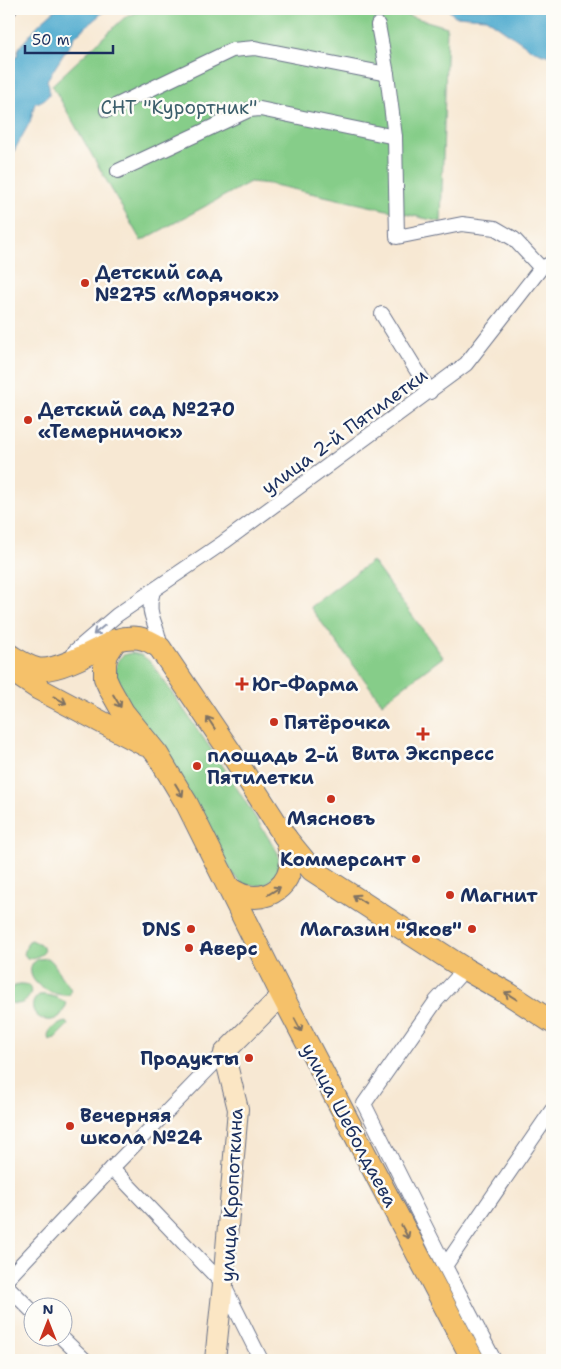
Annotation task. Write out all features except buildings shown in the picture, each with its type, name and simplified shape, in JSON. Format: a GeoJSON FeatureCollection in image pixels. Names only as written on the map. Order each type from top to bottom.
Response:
{"type":"FeatureCollection","features":[{"type":"Feature","properties":{"kind":"main road"},"geometry":{"type":"LineString","coordinates":[[13,664],[37,669],[54,668],[71,662],[116,640],[133,637],[143,638],[152,642],[160,648],[285,837],[312,870],[552,1022]]}},
{"type":"Feature","properties":{"kind":"main road"},"geometry":{"type":"LineString","coordinates":[[116,640],[107,654],[105,663],[105,678],[110,689],[123,712],[152,749],[184,798],[229,888],[244,896],[252,897],[262,897],[280,888],[286,880],[291,860],[285,837]]}},
{"type":"Feature","properties":{"kind":"main road"},"geometry":{"type":"LineString","coordinates":[[13,664],[39,689],[152,749]]}},
{"type":"Feature","properties":{"kind":"main road","name":"улица Шеболдаева"},"geometry":{"type":"LineString","coordinates":[[229,888],[282,995],[472,1360]]}},
{"type":"Feature","properties":{"kind":"street"},"geometry":{"type":"LineString","coordinates":[[378,25],[395,136],[397,237],[462,224],[496,228],[514,239],[547,266]]}},
{"type":"Feature","properties":{"kind":"street"},"geometry":{"type":"LineString","coordinates":[[107,110],[232,50],[255,48],[387,74]]}},
{"type":"Feature","properties":{"kind":"street"},"geometry":{"type":"LineString","coordinates":[[118,171],[249,110],[260,109],[395,136]]}},
{"type":"Feature","properties":{"kind":"street","name":"улица 2-й Пятилетки"},"geometry":{"type":"LineString","coordinates":[[71,662],[75,651],[117,615],[224,542],[466,364],[547,266]]}},
{"type":"Feature","properties":{"kind":"street"},"geometry":{"type":"LineString","coordinates":[[382,314],[430,392]]}},
{"type":"Feature","properties":{"kind":"street"},"geometry":{"type":"LineString","coordinates":[[153,591],[150,604],[151,614],[160,638],[160,648]]}},
{"type":"Feature","properties":{"kind":"street"},"geometry":{"type":"LineString","coordinates":[[116,640],[133,604]]}},
{"type":"Feature","properties":{"kind":"street"},"geometry":{"type":"LineString","coordinates":[[465,968],[436,1001],[364,1104],[494,1360]]}},
{"type":"Feature","properties":{"kind":"street"},"geometry":{"type":"LineString","coordinates":[[9,1277],[112,1168],[282,995]]}},
{"type":"Feature","properties":{"kind":"street","name":"улица Кропоткина"},"geometry":{"type":"LineString","coordinates":[[224,1053],[238,1109],[223,1284],[261,1360]]}},
{"type":"Feature","properties":{"kind":"street"},"geometry":{"type":"LineString","coordinates":[[445,1266],[552,1110]]}},
{"type":"Feature","properties":{"kind":"street"},"geometry":{"type":"LineString","coordinates":[[112,1168],[223,1284],[215,1360]]}},
{"type":"Feature","properties":{"kind":"street"},"geometry":{"type":"LineString","coordinates":[[9,1288],[22,1300]]}},
{"type":"Feature","properties":{"kind":"street"},"geometry":{"type":"LineString","coordinates":[[70,1346],[84,1360]]}},
{"type":"Feature","properties":{"kind":"green space","name":"СНТ \"Курортник\""},"geometry":{"type":"Polygon","coordinates":[[[145,9],[385,9],[447,27],[441,222],[270,184],[250,182],[141,241],[52,85],[124,18],[145,9]]]}},
{"type":"Feature","properties":{"kind":"green space"},"geometry":{"type":"Polygon","coordinates":[[[372,561],[443,657],[382,703],[310,607],[372,561]]]}},
{"type":"Feature","properties":{"kind":"green space"},"geometry":{"type":"Polygon","coordinates":[[[126,654],[141,655],[151,662],[224,768],[278,853],[279,864],[277,871],[266,885],[244,884],[233,874],[115,682],[116,667],[119,659],[126,654]]]}},
{"type":"Feature","properties":{"kind":"green space"},"geometry":{"type":"Polygon","coordinates":[[[32,940],[43,947],[44,952],[36,957],[27,958],[24,954],[28,942],[32,940]]]}},
{"type":"Feature","properties":{"kind":"green space"},"geometry":{"type":"Polygon","coordinates":[[[48,958],[69,987],[71,991],[69,995],[55,994],[48,991],[36,983],[32,977],[32,964],[38,959],[48,958]]]}},
{"type":"Feature","properties":{"kind":"green space"},"geometry":{"type":"Polygon","coordinates":[[[19,984],[30,987],[29,996],[21,1003],[9,1002],[9,991],[19,984]]]}},
{"type":"Feature","properties":{"kind":"green space"},"geometry":{"type":"Polygon","coordinates":[[[39,995],[52,996],[65,1002],[66,1006],[60,1016],[48,1020],[37,1016],[33,1006],[34,1000],[39,995]]]}},
{"type":"Feature","properties":{"kind":"green space"},"geometry":{"type":"Polygon","coordinates":[[[66,1022],[68,1025],[55,1038],[49,1040],[48,1034],[50,1031],[66,1022]]]}},
{"type":"Feature","properties":{"kind":"water"},"geometry":{"type":"Polygon","coordinates":[[[56,9],[107,9],[76,35],[47,80],[49,95],[35,103],[30,122],[9,160],[9,64],[17,56],[19,48],[38,25],[56,9]]]}},
{"type":"Feature","properties":{"kind":"water"},"geometry":{"type":"Polygon","coordinates":[[[447,9],[552,9],[552,57],[532,50],[486,18],[455,16],[447,9]]]}},
{"type":"Feature","properties":{"kind":"place","name":"Детский сад №275 «Морячок»"},"geometry":{"type":"Point","coordinates":[85,283]}},
{"type":"Feature","properties":{"kind":"place","name":"Детский сад №270 «Темерничок»"},"geometry":{"type":"Point","coordinates":[28,420]}},
{"type":"Feature","properties":{"kind":"place","name":"Юг-Фарма"},"geometry":{"type":"Point","coordinates":[242,684]}},
{"type":"Feature","properties":{"kind":"place","name":"Пятёрочка"},"geometry":{"type":"Point","coordinates":[274,722]}},
{"type":"Feature","properties":{"kind":"place","name":"Вита Экспресс"},"geometry":{"type":"Point","coordinates":[423,734]}},
{"type":"Feature","properties":{"kind":"place","name":"площадь 2-й Пятилетки"},"geometry":{"type":"Point","coordinates":[197,766]}},
{"type":"Feature","properties":{"kind":"place","name":"Мясновъ"},"geometry":{"type":"Point","coordinates":[331,799]}},
{"type":"Feature","properties":{"kind":"place","name":"Коммерсант"},"geometry":{"type":"Point","coordinates":[416,859]}},
{"type":"Feature","properties":{"kind":"place","name":"Магнит"},"geometry":{"type":"Point","coordinates":[450,895]}},
{"type":"Feature","properties":{"kind":"place","name":"DNS"},"geometry":{"type":"Point","coordinates":[191,929]}},
{"type":"Feature","properties":{"kind":"place","name":"Магазин \"Яков\""},"geometry":{"type":"Point","coordinates":[472,929]}},
{"type":"Feature","properties":{"kind":"place","name":"Аверс"},"geometry":{"type":"Point","coordinates":[189,948]}},
{"type":"Feature","properties":{"kind":"place","name":"Продукты"},"geometry":{"type":"Point","coordinates":[249,1058]}},
{"type":"Feature","properties":{"kind":"place","name":"Вечерняя школа №24"},"geometry":{"type":"Point","coordinates":[70,1126]}}]}
